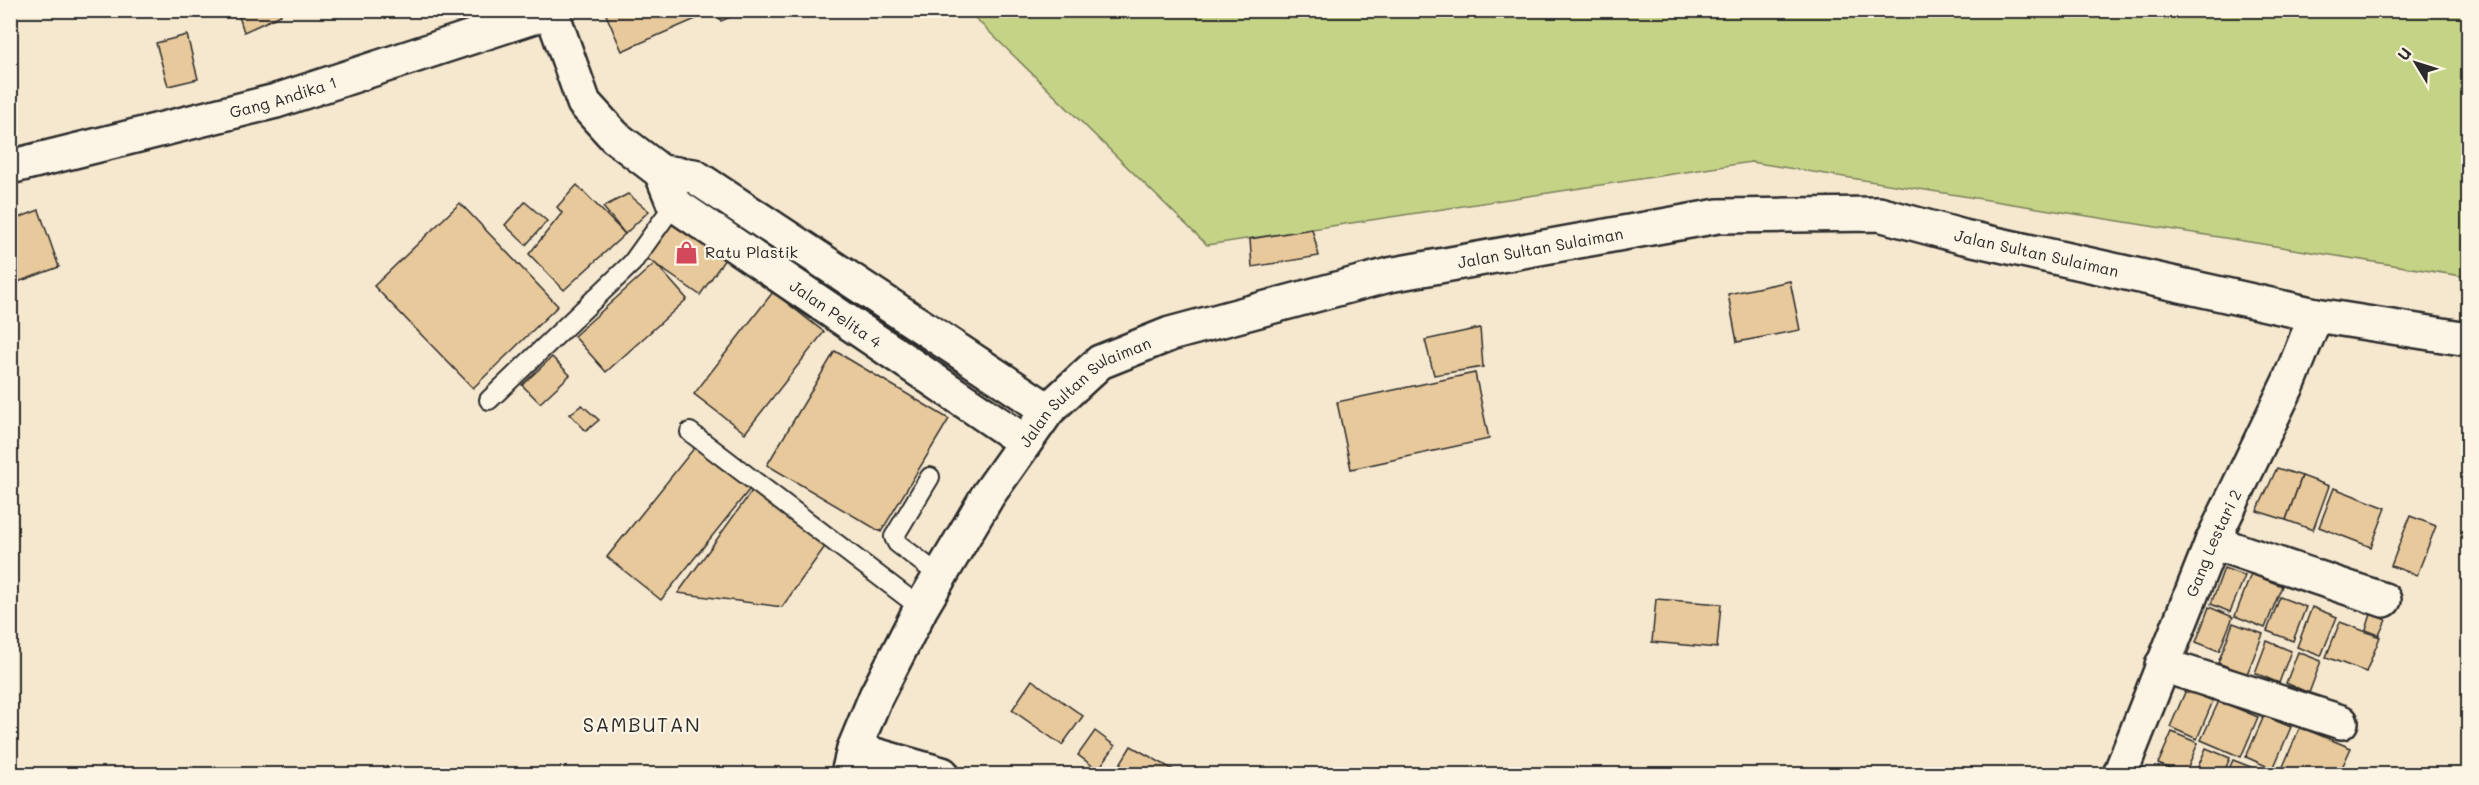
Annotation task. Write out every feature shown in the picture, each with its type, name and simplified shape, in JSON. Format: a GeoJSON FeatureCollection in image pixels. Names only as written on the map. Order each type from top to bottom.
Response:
{"type":"FeatureCollection","features":[{"type":"Feature","properties":{"kind":"street","name":"Gang Andika 1"},"geometry":{"type":"LineString","coordinates":[[10,167],[276,101],[551,11]]}},
{"type":"Feature","properties":{"kind":"street"},"geometry":{"type":"LineString","coordinates":[[551,11],[584,103],[615,137],[662,172],[694,176],[1048,410]]}},
{"type":"Feature","properties":{"kind":"street"},"geometry":{"type":"LineString","coordinates":[[662,172],[674,204]]}},
{"type":"Feature","properties":{"kind":"street","name":"Jalan Pelita 4"},"geometry":{"type":"LineString","coordinates":[[674,204],[1025,442]]}},
{"type":"Feature","properties":{"kind":"street","name":"Jalan Sultan Sulaiman"},"geometry":{"type":"LineString","coordinates":[[851,761],[876,696],[921,608],[988,495],[1048,410],[1100,362],[1170,334],[1389,275],[1718,216],[1879,214],[1964,237],[2316,315],[2469,339]]}},
{"type":"Feature","properties":{"kind":"street","name":"Gang Lestari 2"},"geometry":{"type":"LineString","coordinates":[[2120,774],[2212,542],[2289,382],[2316,315]]}},
{"type":"Feature","properties":{"kind":"street"},"geometry":{"type":"LineString","coordinates":[[2212,542],[2384,600]]}},
{"type":"Feature","properties":{"kind":"street"},"geometry":{"type":"LineString","coordinates":[[2162,665],[2341,722]]}},
{"type":"Feature","properties":{"kind":"street"},"geometry":{"type":"LineString","coordinates":[[851,761],[942,774]]}},
{"type":"Feature","properties":{"kind":"lane"},"geometry":{"type":"LineString","coordinates":[[489,400],[632,263],[694,176]]}},
{"type":"Feature","properties":{"kind":"lane"},"geometry":{"type":"LineString","coordinates":[[690,432],[921,608]]}},
{"type":"Feature","properties":{"kind":"lane"},"geometry":{"type":"LineString","coordinates":[[930,477],[895,530],[894,537],[897,543],[940,576]]}},
{"type":"Feature","properties":{"kind":"green space"},"geometry":{"type":"Polygon","coordinates":[[[968,11],[2468,11],[2468,277],[1751,162],[1207,245],[968,11]]]}},
{"type":"Feature","properties":{"kind":"building"},"geometry":{"type":"Polygon","coordinates":[[[237,10],[279,10],[281,15],[244,32],[237,10]]]}},
{"type":"Feature","properties":{"kind":"building"},"geometry":{"type":"Polygon","coordinates":[[[480,10],[521,10],[488,27],[480,10]]]}},
{"type":"Feature","properties":{"kind":"building"},"geometry":{"type":"Polygon","coordinates":[[[604,10],[714,10],[714,11],[622,51],[604,10]]]}},
{"type":"Feature","properties":{"kind":"building"},"geometry":{"type":"Polygon","coordinates":[[[716,10],[746,10],[721,21],[716,10]]]}},
{"type":"Feature","properties":{"kind":"building"},"geometry":{"type":"Polygon","coordinates":[[[187,35],[198,79],[168,86],[156,43],[187,35]]]}},
{"type":"Feature","properties":{"kind":"building"},"geometry":{"type":"Polygon","coordinates":[[[577,185],[625,234],[564,290],[529,254],[562,213],[557,207],[577,185]]]}},
{"type":"Feature","properties":{"kind":"building"},"geometry":{"type":"Polygon","coordinates":[[[628,194],[649,211],[625,234],[603,207],[628,194]]]}},
{"type":"Feature","properties":{"kind":"building"},"geometry":{"type":"Polygon","coordinates":[[[525,202],[547,221],[526,245],[505,225],[525,202]]]}},
{"type":"Feature","properties":{"kind":"building"},"geometry":{"type":"Polygon","coordinates":[[[460,203],[558,306],[473,388],[374,286],[460,203]]]}},
{"type":"Feature","properties":{"kind":"building","name":"Ratu Plastik"},"geometry":{"type":"Polygon","coordinates":[[[675,209],[732,249],[700,295],[642,255],[675,209]]]}},
{"type":"Feature","properties":{"kind":"building"},"geometry":{"type":"Polygon","coordinates":[[[39,210],[59,267],[15,283],[10,270],[10,221],[39,210]]]}},
{"type":"Feature","properties":{"kind":"building"},"geometry":{"type":"Polygon","coordinates":[[[1312,229],[1319,256],[1252,267],[1250,239],[1312,229]]]}},
{"type":"Feature","properties":{"kind":"building"},"geometry":{"type":"Polygon","coordinates":[[[655,263],[687,299],[606,372],[574,336],[655,263]]]}},
{"type":"Feature","properties":{"kind":"building"},"geometry":{"type":"Polygon","coordinates":[[[1790,281],[1800,330],[1737,342],[1728,294],[1790,281]]]}},
{"type":"Feature","properties":{"kind":"building"},"geometry":{"type":"Polygon","coordinates":[[[773,292],[824,332],[745,433],[694,394],[773,292]]]}},
{"type":"Feature","properties":{"kind":"building"},"geometry":{"type":"Polygon","coordinates":[[[1480,328],[1483,367],[1434,375],[1425,340],[1480,328]]]}},
{"type":"Feature","properties":{"kind":"building"},"geometry":{"type":"Polygon","coordinates":[[[835,351],[949,419],[881,532],[767,465],[835,351]]]}},
{"type":"Feature","properties":{"kind":"building"},"geometry":{"type":"Polygon","coordinates":[[[552,357],[570,375],[540,403],[522,385],[552,357]]]}},
{"type":"Feature","properties":{"kind":"building"},"geometry":{"type":"Polygon","coordinates":[[[1475,373],[1489,439],[1351,469],[1337,402],[1475,373]]]}},
{"type":"Feature","properties":{"kind":"building"},"geometry":{"type":"Polygon","coordinates":[[[582,405],[599,420],[586,431],[570,414],[582,405]]]}},
{"type":"Feature","properties":{"kind":"building"},"geometry":{"type":"Polygon","coordinates":[[[699,442],[753,485],[661,600],[607,557],[699,442]]]}},
{"type":"Feature","properties":{"kind":"building"},"geometry":{"type":"Polygon","coordinates":[[[2277,468],[2302,476],[2286,520],[2257,511],[2277,468]]]}},
{"type":"Feature","properties":{"kind":"building"},"geometry":{"type":"Polygon","coordinates":[[[2302,476],[2329,486],[2313,530],[2286,520],[2302,476]]]}},
{"type":"Feature","properties":{"kind":"building"},"geometry":{"type":"Polygon","coordinates":[[[754,488],[829,541],[782,607],[678,593],[754,488]]]}},
{"type":"Feature","properties":{"kind":"building"},"geometry":{"type":"Polygon","coordinates":[[[2334,488],[2386,508],[2371,547],[2319,527],[2334,488]]]}},
{"type":"Feature","properties":{"kind":"building"},"geometry":{"type":"Polygon","coordinates":[[[2410,516],[2436,526],[2417,575],[2391,566],[2410,516]]]}},
{"type":"Feature","properties":{"kind":"building"},"geometry":{"type":"Polygon","coordinates":[[[2224,568],[2245,576],[2230,612],[2211,604],[2224,568]]]}},
{"type":"Feature","properties":{"kind":"building"},"geometry":{"type":"Polygon","coordinates":[[[2251,574],[2282,586],[2265,628],[2235,616],[2251,574]]]}},
{"type":"Feature","properties":{"kind":"building"},"geometry":{"type":"Polygon","coordinates":[[[2280,597],[2306,607],[2293,641],[2267,631],[2280,597]]]}},
{"type":"Feature","properties":{"kind":"building"},"geometry":{"type":"Polygon","coordinates":[[[1656,599],[1721,604],[1717,648],[1652,642],[1656,599]]]}},
{"type":"Feature","properties":{"kind":"building"},"geometry":{"type":"Polygon","coordinates":[[[2209,607],[2233,617],[2219,651],[2196,642],[2209,607]]]}},
{"type":"Feature","properties":{"kind":"building"},"geometry":{"type":"Polygon","coordinates":[[[2312,607],[2337,617],[2321,656],[2297,647],[2312,607]]]}},
{"type":"Feature","properties":{"kind":"building"},"geometry":{"type":"Polygon","coordinates":[[[2371,614],[2386,620],[2379,635],[2366,630],[2371,614]]]}},
{"type":"Feature","properties":{"kind":"building"},"geometry":{"type":"Polygon","coordinates":[[[2340,622],[2380,637],[2366,672],[2326,657],[2340,622]]]}},
{"type":"Feature","properties":{"kind":"building"},"geometry":{"type":"Polygon","coordinates":[[[2233,623],[2263,634],[2247,674],[2218,663],[2233,623]]]}},
{"type":"Feature","properties":{"kind":"building"},"geometry":{"type":"Polygon","coordinates":[[[2267,641],[2291,651],[2279,683],[2255,673],[2267,641]]]}},
{"type":"Feature","properties":{"kind":"building"},"geometry":{"type":"Polygon","coordinates":[[[2298,652],[2321,661],[2309,693],[2286,683],[2298,652]]]}},
{"type":"Feature","properties":{"kind":"building"},"geometry":{"type":"Polygon","coordinates":[[[1032,680],[1083,716],[1062,745],[1012,710],[1032,680]]]}},
{"type":"Feature","properties":{"kind":"building"},"geometry":{"type":"Polygon","coordinates":[[[2186,690],[2213,701],[2197,739],[2170,727],[2186,690]]]}},
{"type":"Feature","properties":{"kind":"building"},"geometry":{"type":"Polygon","coordinates":[[[2219,701],[2258,717],[2241,757],[2201,740],[2219,701]]]}},
{"type":"Feature","properties":{"kind":"building"},"geometry":{"type":"Polygon","coordinates":[[[2264,716],[2291,727],[2273,769],[2246,757],[2264,716]]]}},
{"type":"Feature","properties":{"kind":"building"},"geometry":{"type":"Polygon","coordinates":[[[2300,727],[2351,748],[2339,774],[2296,774],[2282,769],[2300,727]]]}},
{"type":"Feature","properties":{"kind":"building"},"geometry":{"type":"Polygon","coordinates":[[[1095,731],[1115,746],[1098,770],[1078,755],[1095,731]]]}},
{"type":"Feature","properties":{"kind":"building"},"geometry":{"type":"Polygon","coordinates":[[[2172,732],[2198,743],[2185,774],[2158,764],[2172,732]]]}},
{"type":"Feature","properties":{"kind":"building"},"geometry":{"type":"Polygon","coordinates":[[[1131,746],[1181,774],[1114,774],[1131,746]]]}},
{"type":"Feature","properties":{"kind":"building"},"geometry":{"type":"Polygon","coordinates":[[[2206,748],[2230,758],[2223,774],[2195,774],[2206,748]]]}},
{"type":"Feature","properties":{"kind":"building"},"geometry":{"type":"Polygon","coordinates":[[[2233,760],[2256,769],[2254,774],[2227,774],[2233,760]]]}},
{"type":"Feature","properties":{"kind":"place","name":"Ratu Plastik"},"geometry":{"type":"Point","coordinates":[687,252]}},
{"type":"Feature","properties":{"kind":"district","name":"SAMBUTAN"},"geometry":{"type":"Point","coordinates":[642,725]}}]}
